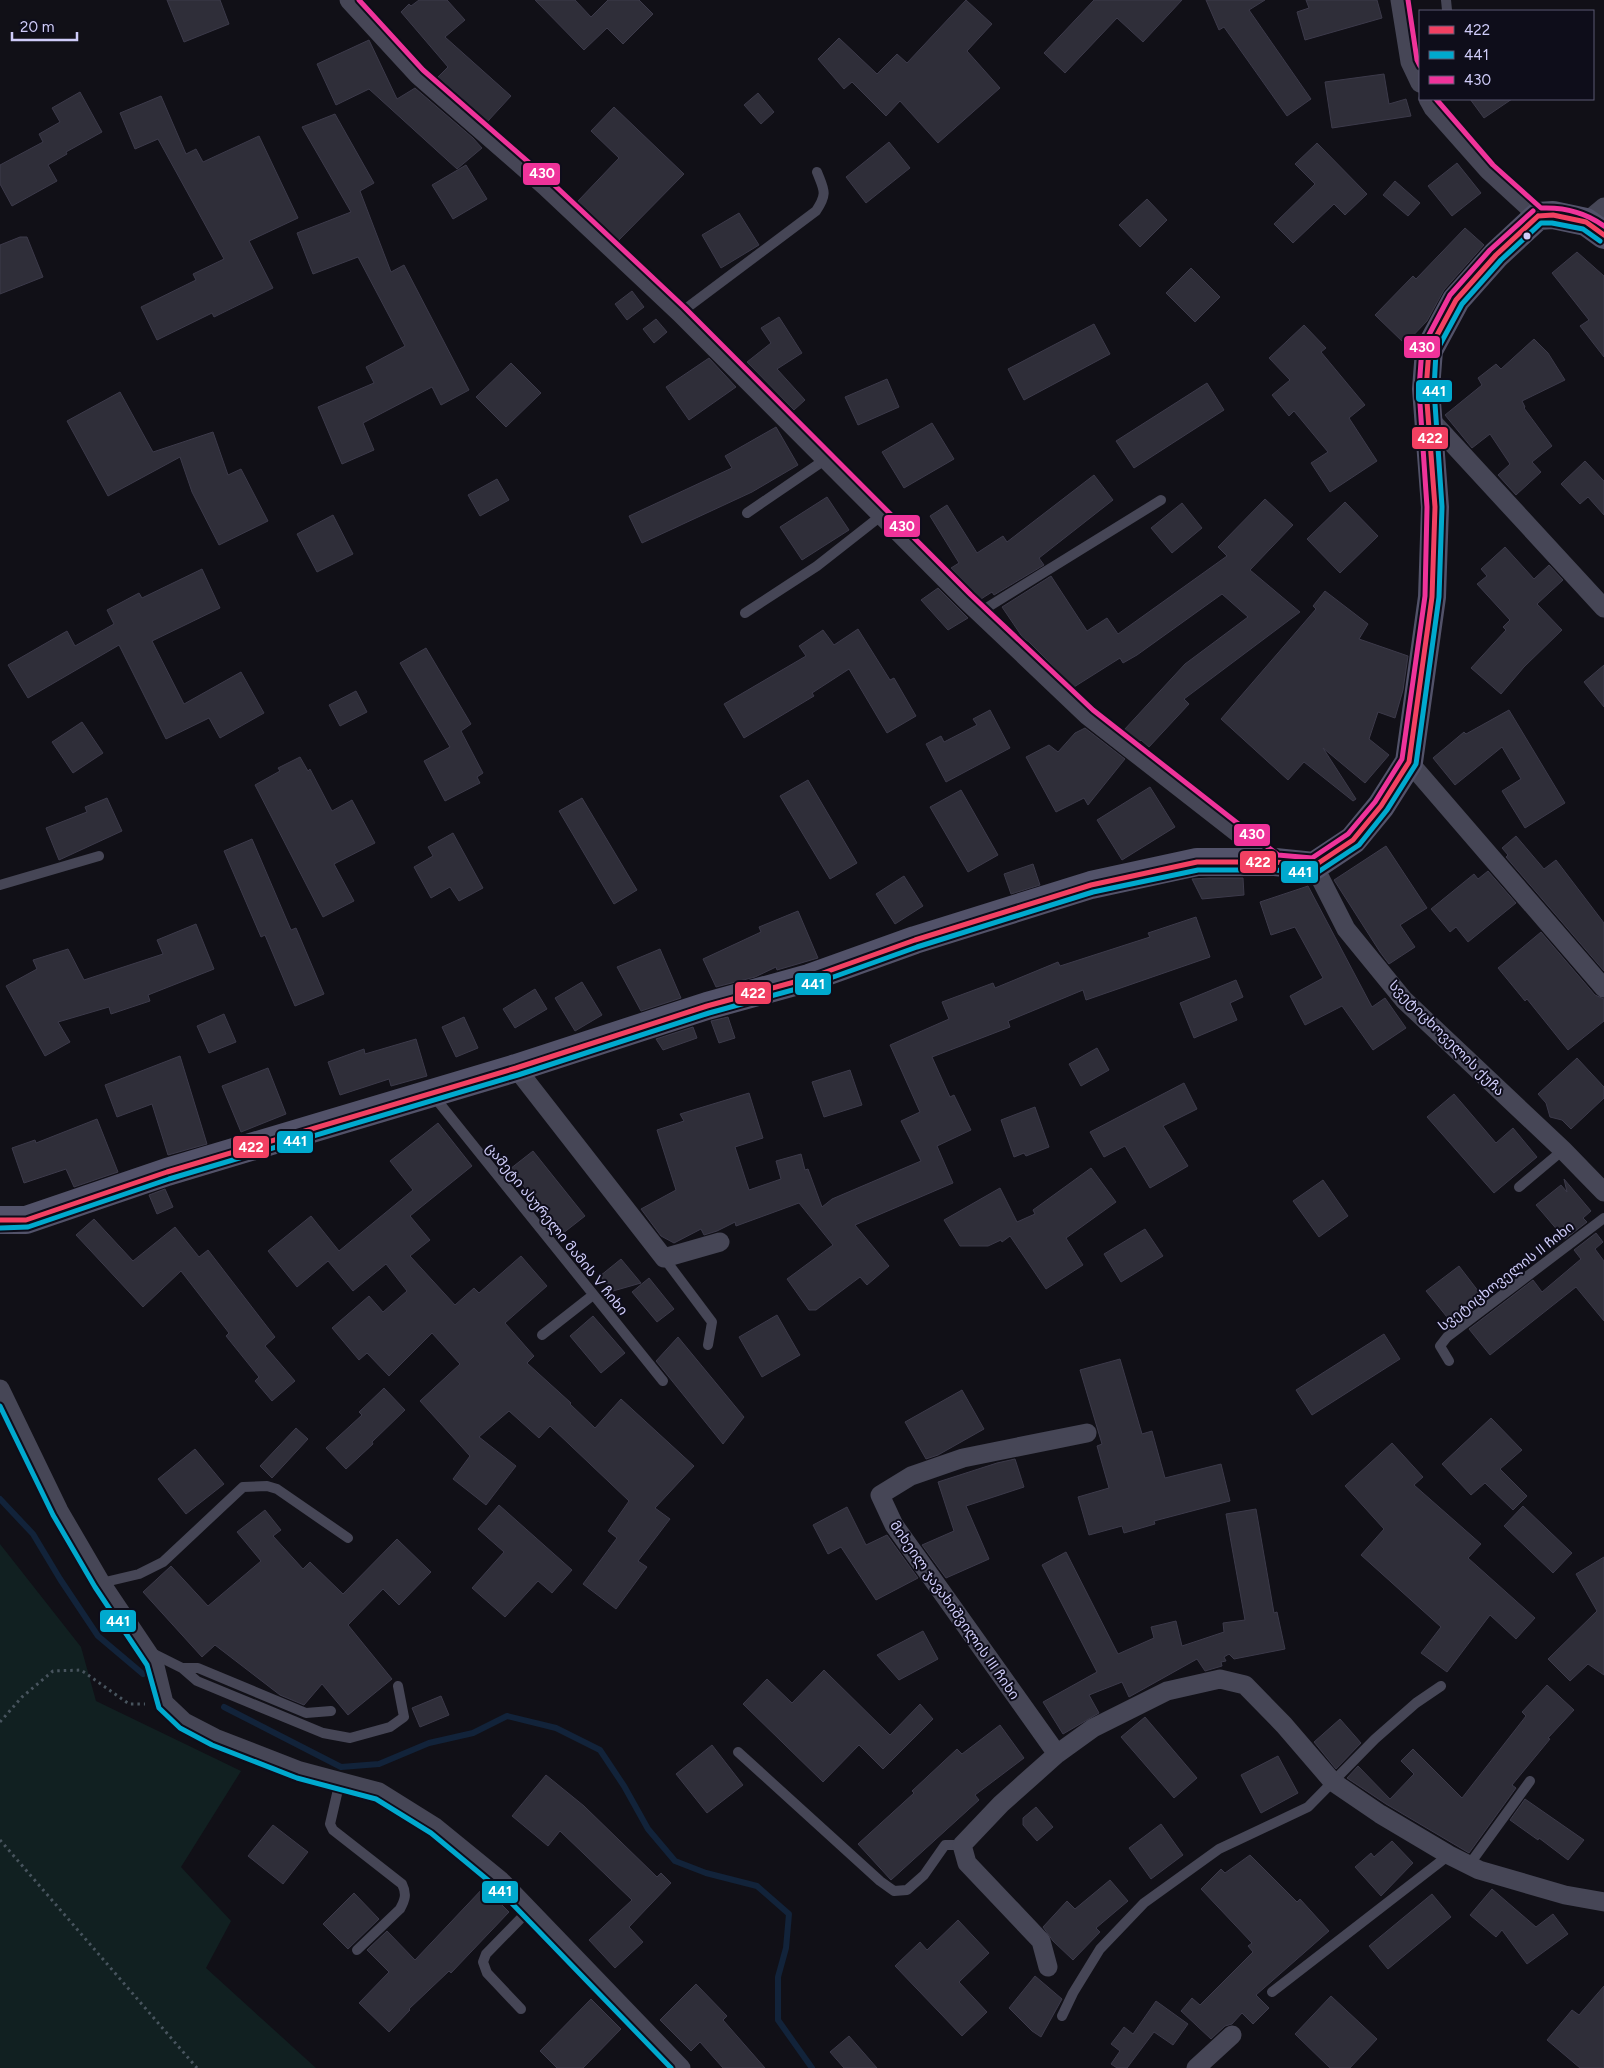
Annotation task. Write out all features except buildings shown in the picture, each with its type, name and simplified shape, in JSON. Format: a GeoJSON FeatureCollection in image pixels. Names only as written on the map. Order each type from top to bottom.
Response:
{"type":"FeatureCollection","features":[{"type":"Feature","properties":{"kind":"street"},"geometry":{"type":"LineString","coordinates":[[349,0],[418,75],[545,186],[680,313],[980,612],[1088,716],[1275,862]]}},
{"type":"Feature","properties":{"kind":"street"},"geometry":{"type":"LineString","coordinates":[[1400,0],[1410,62],[1419,81]]}},
{"type":"Feature","properties":{"kind":"street"},"geometry":{"type":"LineString","coordinates":[[1428,100],[1432,108],[1488,170],[1538,216]]}},
{"type":"Feature","properties":{"kind":"street"},"geometry":{"type":"LineString","coordinates":[[0,1220],[26,1220],[167,1172],[516,1068],[707,1006],[809,978],[915,940],[1091,885],[1197,862],[1275,862],[1314,866],[1354,840],[1382,806],[1409,762],[1432,597],[1435,507],[1426,389],[1429,350],[1456,300],[1496,255],[1538,216],[1553,215],[1598,221]]}},
{"type":"Feature","properties":{"kind":"street"},"geometry":{"type":"LineString","coordinates":[[1428,417],[1604,608]]}},
{"type":"Feature","properties":{"kind":"street"},"geometry":{"type":"LineString","coordinates":[[1409,762],[1604,988]]}},
{"type":"Feature","properties":{"kind":"street","name":"სვეტიცხოველის ქუჩა"},"geometry":{"type":"LineString","coordinates":[[1314,866],[1346,929],[1404,1000],[1563,1150],[1604,1192]]}},
{"type":"Feature","properties":{"kind":"street"},"geometry":{"type":"LineString","coordinates":[[516,1068],[664,1258],[720,1242]]}},
{"type":"Feature","properties":{"kind":"street"},"geometry":{"type":"LineString","coordinates":[[0,1389],[59,1511],[101,1584],[150,1656],[164,1703],[184,1722],[214,1738],[300,1771],[379,1792],[435,1826],[500,1880],[681,2068]]}},
{"type":"Feature","properties":{"kind":"street","name":"მიხეილ ჯავახიშვილის III ჩიხი"},"geometry":{"type":"LineString","coordinates":[[1057,1754],[894,1525],[880,1495],[911,1476],[963,1458],[1087,1433]]}},
{"type":"Feature","properties":{"kind":"street"},"geometry":{"type":"LineString","coordinates":[[1048,1967],[1041,1941],[967,1863],[962,1845],[1001,1804],[1057,1754],[1093,1728],[1167,1691],[1220,1679],[1245,1685],[1284,1725],[1333,1782],[1380,1814],[1449,1855],[1479,1870],[1565,1895],[1604,1902]]}},
{"type":"Feature","properties":{"kind":"street"},"geometry":{"type":"LineString","coordinates":[[1196,2068],[1232,2035]]}},
{"type":"Feature","properties":{"kind":"lane"},"geometry":{"type":"LineString","coordinates":[[680,313],[816,211],[823,200],[825,191],[816,172]]}},
{"type":"Feature","properties":{"kind":"lane"},"geometry":{"type":"LineString","coordinates":[[747,513],[826,459]]}},
{"type":"Feature","properties":{"kind":"lane"},"geometry":{"type":"LineString","coordinates":[[980,612],[1161,500]]}},
{"type":"Feature","properties":{"kind":"lane"},"geometry":{"type":"LineString","coordinates":[[745,613],[817,566],[882,515]]}},
{"type":"Feature","properties":{"kind":"lane"},"geometry":{"type":"LineString","coordinates":[[0,885],[100,856]]}},
{"type":"Feature","properties":{"kind":"lane","name":"ცამეტი ასურელი მამის V ჩიხი"},"geometry":{"type":"LineString","coordinates":[[431,1093],[663,1381]]}},
{"type":"Feature","properties":{"kind":"lane"},"geometry":{"type":"LineString","coordinates":[[1519,1186],[1563,1150]]}},
{"type":"Feature","properties":{"kind":"lane","name":"სვეტიცხოველის II ჩიხი"},"geometry":{"type":"LineString","coordinates":[[1449,1361],[1440,1346],[1447,1337],[1604,1218]]}},
{"type":"Feature","properties":{"kind":"lane"},"geometry":{"type":"LineString","coordinates":[[664,1258],[712,1322],[708,1345]]}},
{"type":"Feature","properties":{"kind":"lane"},"geometry":{"type":"LineString","coordinates":[[542,1335],[593,1295]]}},
{"type":"Feature","properties":{"kind":"lane"},"geometry":{"type":"LineString","coordinates":[[101,1584],[139,1574],[164,1562],[243,1486],[267,1486],[277,1489],[348,1538]]}},
{"type":"Feature","properties":{"kind":"lane"},"geometry":{"type":"LineString","coordinates":[[150,1656],[182,1668],[197,1681],[206,1685],[324,1733],[350,1738],[390,1726],[404,1717],[398,1686]]}},
{"type":"Feature","properties":{"kind":"lane"},"geometry":{"type":"LineString","coordinates":[[182,1668],[198,1668],[306,1713],[331,1710]]}},
{"type":"Feature","properties":{"kind":"lane"},"geometry":{"type":"LineString","coordinates":[[1062,2016],[1073,1993],[1100,1949],[1144,1903],[1219,1849],[1308,1807],[1375,1740],[1416,1704],[1441,1686]]}},
{"type":"Feature","properties":{"kind":"lane"},"geometry":{"type":"LineString","coordinates":[[738,1752],[880,1881],[894,1891],[907,1890],[924,1874],[945,1845],[962,1845]]}},
{"type":"Feature","properties":{"kind":"lane"},"geometry":{"type":"LineString","coordinates":[[1469,1865],[1530,1781]]}},
{"type":"Feature","properties":{"kind":"lane"},"geometry":{"type":"LineString","coordinates":[[340,1782],[330,1824],[333,1830],[402,1884],[405,1890],[404,1902],[400,1909],[357,1950]]}},
{"type":"Feature","properties":{"kind":"lane"},"geometry":{"type":"LineString","coordinates":[[1272,1992],[1449,1855]]}},
{"type":"Feature","properties":{"kind":"lane"},"geometry":{"type":"LineString","coordinates":[[521,2009],[487,1973],[483,1962],[486,1954],[529,1910]]}},
{"type":"Feature","properties":{"kind":"path"},"geometry":{"type":"LineString","coordinates":[[0,1722],[22,1697],[53,1671],[81,1670],[129,1704],[164,1703]]}},
{"type":"Feature","properties":{"kind":"path"},"geometry":{"type":"LineString","coordinates":[[0,1840],[197,2068]]}},
{"type":"Feature","properties":{"kind":"shaded area"},"geometry":{"type":"Polygon","coordinates":[[[0,1544],[81,1647],[96,1701],[241,1771],[181,1867],[231,1921],[206,1968],[316,2068],[0,2068],[0,1544]]]}},
{"type":"Feature","properties":{"kind":"waterway"},"geometry":{"type":"LineString","coordinates":[[0,1499],[33,1534],[98,1636],[143,1674]]}},
{"type":"Feature","properties":{"kind":"waterway"},"geometry":{"type":"LineString","coordinates":[[224,1707],[341,1767],[379,1764],[429,1743],[473,1733],[507,1716],[556,1728],[600,1750],[624,1786],[648,1829],[675,1861],[706,1873],[757,1886],[789,1914],[786,1948],[778,1977],[778,2020],[812,2068]]}},
{"type":"Feature","properties":{"kind":"transit line","name":"430"},"geometry":{"type":"LineString","coordinates":[[359,0],[423,70],[550,181],[685,308],[971,595],[1093,710],[1278,855],[1312,858],[1348,834],[1375,802],[1402,759],[1425,596],[1427,507],[1419,389],[1422,348],[1450,295],[1490,250],[1533,211]]}},
{"type":"Feature","properties":{"kind":"transit line","name":"430"},"geometry":{"type":"LineString","coordinates":[[1408,0],[1419,64]]}},
{"type":"Feature","properties":{"kind":"transit line","name":"430"},"geometry":{"type":"LineString","coordinates":[[1437,100],[1493,165],[1541,208],[1558,208],[1574,211],[1604,226]]}},
{"type":"Feature","properties":{"kind":"transit line","name":"422"},"geometry":{"type":"LineString","coordinates":[[1538,216],[1553,215],[1586,222],[1604,235]]}},
{"type":"Feature","properties":{"kind":"transit line","name":"422"},"geometry":{"type":"LineString","coordinates":[[0,1220],[26,1220],[167,1172],[516,1068],[707,1006],[809,978],[915,940],[1091,885],[1197,862],[1275,862],[1314,866],[1353,840],[1381,806],[1409,762],[1432,597],[1435,507],[1426,389],[1429,350],[1456,300],[1496,255],[1538,216]]}},
{"type":"Feature","properties":{"kind":"transit line","name":"441"},"geometry":{"type":"LineString","coordinates":[[0,1228],[28,1227],[169,1179],[518,1075],[709,1013],[811,985],[917,947],[1093,892],[1198,870],[1318,872],[1359,845],[1387,810],[1416,764],[1439,597],[1442,507],[1434,389],[1436,352],[1462,304],[1501,260],[1541,223],[1552,223],[1583,229],[1600,241]]}},
{"type":"Feature","properties":{"kind":"transit line","name":"441"},"geometry":{"type":"LineString","coordinates":[[0,1406],[53,1515],[95,1587],[147,1665],[159,1708],[180,1728],[212,1745],[297,1778],[376,1799],[431,1833],[495,1886],[671,2068]]}}]}
